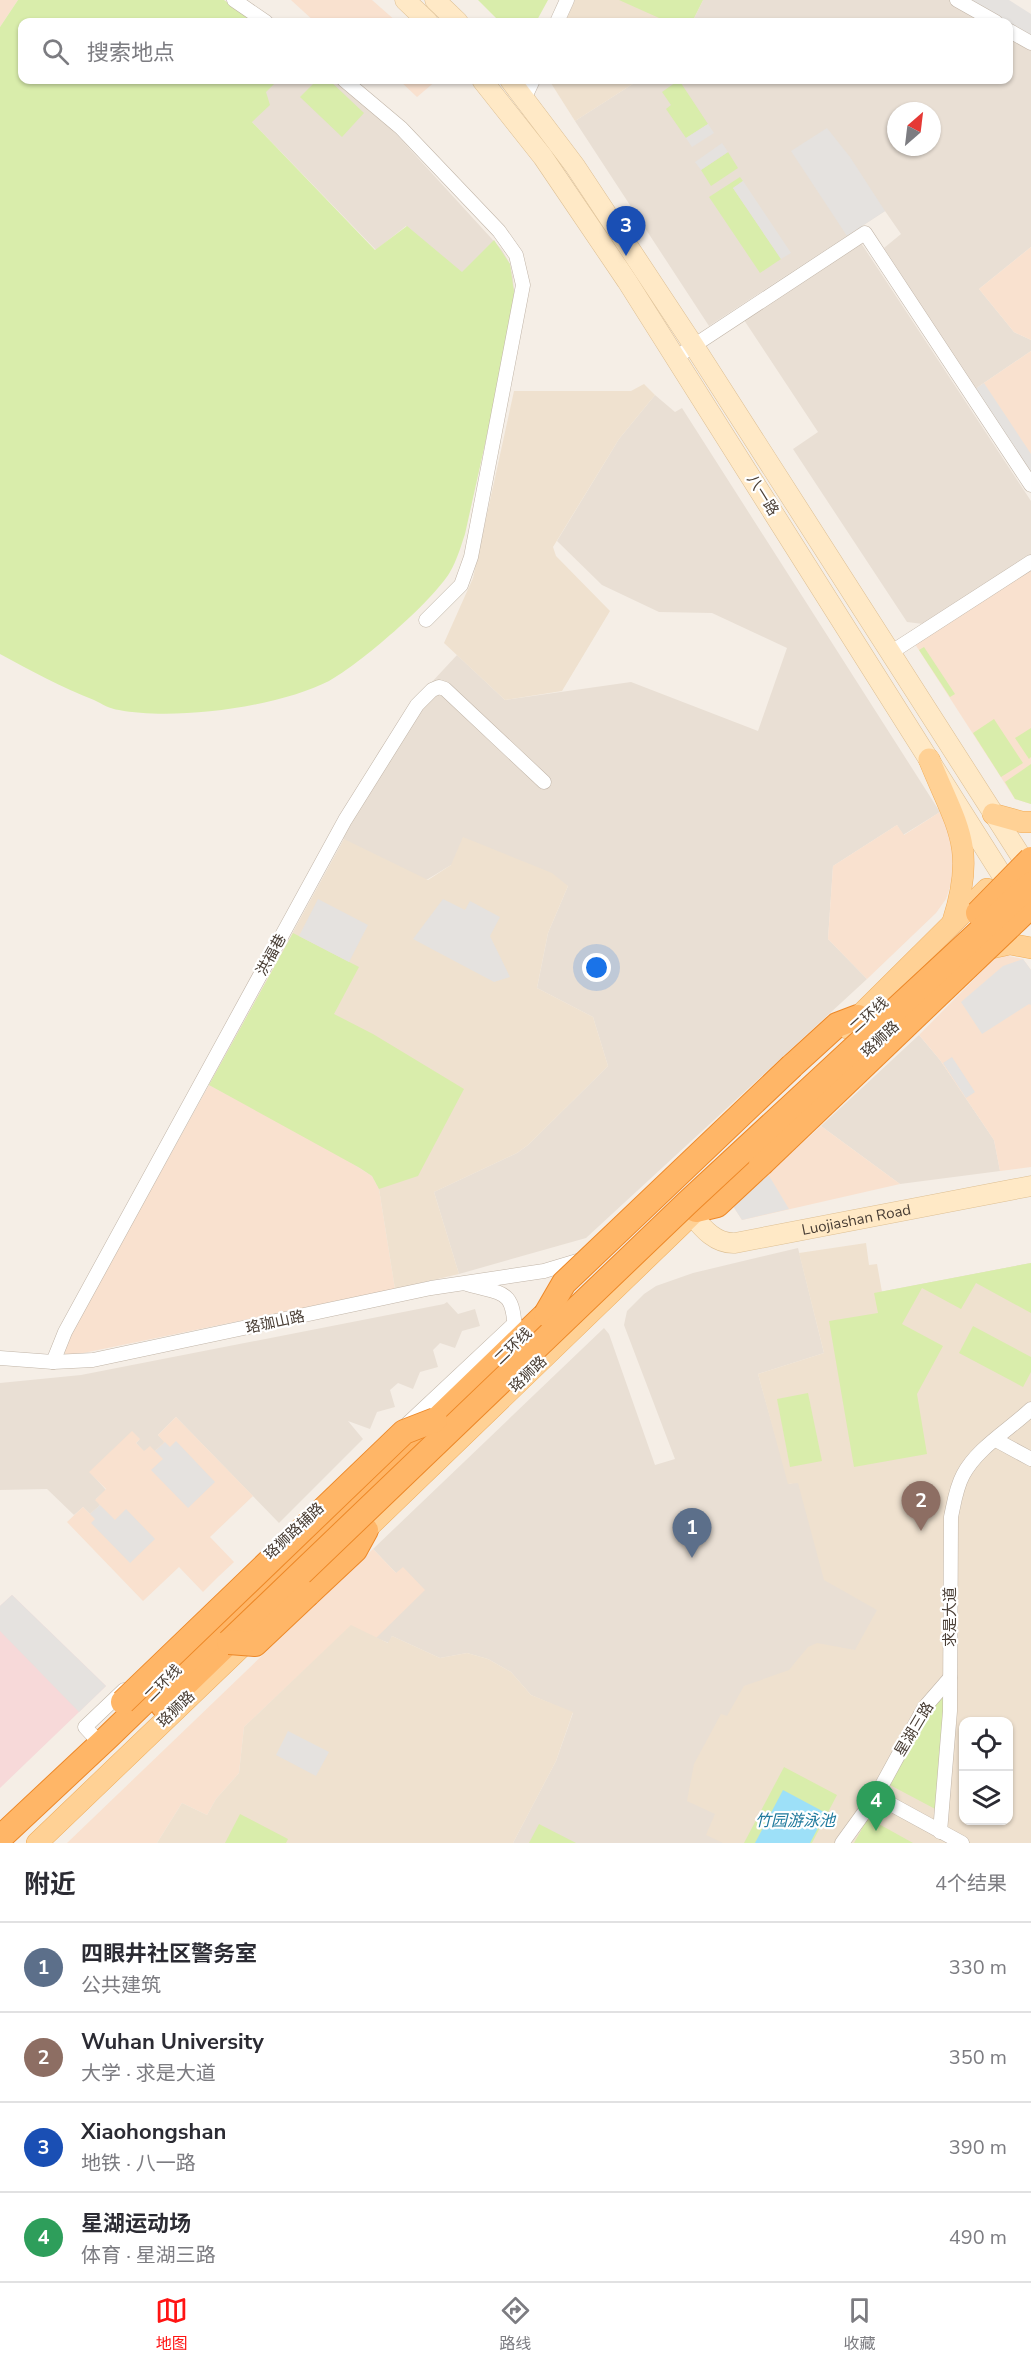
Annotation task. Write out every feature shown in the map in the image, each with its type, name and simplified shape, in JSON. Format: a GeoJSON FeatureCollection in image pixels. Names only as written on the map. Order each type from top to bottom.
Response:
{"type":"FeatureCollection","features":[{"type":"Feature","properties":{"kind":"highway","name":"二环线"},"geometry":{"type":"LineString","coordinates":[[0,1838],[109,1736],[546,1314],[948,942],[1028,858]]}},
{"type":"Feature","properties":{"kind":"highway","name":"二环线"},"geometry":{"type":"LineString","coordinates":[[17,1843],[687,1203],[1031,884]]}},
{"type":"Feature","properties":{"kind":"highway"},"geometry":{"type":"LineString","coordinates":[[694,1212],[717,1205],[1029,909]]}},
{"type":"Feature","properties":{"kind":"highway"},"geometry":{"type":"LineString","coordinates":[[546,1314],[564,1283],[837,1025],[858,1017]]}},
{"type":"Feature","properties":{"kind":"highway"},"geometry":{"type":"LineString","coordinates":[[97,1740],[123,1702],[404,1432],[435,1419]]}},
{"type":"Feature","properties":{"kind":"highway"},"geometry":{"type":"LineString","coordinates":[[229,1642],[255,1644],[354,1550],[366,1530]]}},
{"type":"Feature","properties":{"kind":"main road"},"geometry":{"type":"LineString","coordinates":[[405,0],[425,18]]}},
{"type":"Feature","properties":{"kind":"main road"},"geometry":{"type":"LineString","coordinates":[[435,0],[454,18]]}},
{"type":"Feature","properties":{"kind":"main road","name":"八一路"},"geometry":{"type":"LineString","coordinates":[[485,84],[512,116],[583,213],[1001,874],[1029,909]]}},
{"type":"Feature","properties":{"kind":"main road","name":"八一路"},"geometry":{"type":"LineString","coordinates":[[529,88],[575,166],[694,346],[993,814],[1028,858]]}},
{"type":"Feature","properties":{"kind":"main road"},"geometry":{"type":"LineString","coordinates":[[929,759],[953,813],[965,854],[961,898],[951,926]]}},
{"type":"Feature","properties":{"kind":"main road"},"geometry":{"type":"LineString","coordinates":[[993,814],[1022,822],[1031,822]]}},
{"type":"Feature","properties":{"kind":"main road","name":"珞狮路"},"geometry":{"type":"LineString","coordinates":[[0,1831],[97,1740],[515,1330],[604,1253],[858,1017],[1001,874],[1028,858]]}},
{"type":"Feature","properties":{"kind":"main road","name":"珞狮路"},"geometry":{"type":"LineString","coordinates":[[37,1843],[366,1530],[694,1212],[976,952],[1029,909]]}},
{"type":"Feature","properties":{"kind":"main road"},"geometry":{"type":"LineString","coordinates":[[976,952],[1004,945],[1029,950]]}},
{"type":"Feature","properties":{"kind":"main road","name":"Luojiashan Road"},"geometry":{"type":"LineString","coordinates":[[694,1212],[715,1238],[735,1243],[1031,1186]]}},
{"type":"Feature","properties":{"kind":"street"},"geometry":{"type":"LineString","coordinates":[[234,0],[260,18]]}},
{"type":"Feature","properties":{"kind":"street"},"geometry":{"type":"LineString","coordinates":[[559,18],[567,0]]}},
{"type":"Feature","properties":{"kind":"street"},"geometry":{"type":"LineString","coordinates":[[957,0],[989,18]]}},
{"type":"Feature","properties":{"kind":"street"},"geometry":{"type":"LineString","coordinates":[[1013,33],[1031,43]]}},
{"type":"Feature","properties":{"kind":"street"},"geometry":{"type":"LineString","coordinates":[[349,84],[401,128],[499,231],[516,255],[523,285],[471,557],[461,585],[426,620]]}},
{"type":"Feature","properties":{"kind":"street"},"geometry":{"type":"LineString","coordinates":[[675,358],[865,233],[1031,485]]}},
{"type":"Feature","properties":{"kind":"street"},"geometry":{"type":"LineString","coordinates":[[890,653],[1031,562]]}},
{"type":"Feature","properties":{"kind":"street","name":"洪福巷"},"geometry":{"type":"LineString","coordinates":[[53,1362],[64,1332],[345,820],[417,705],[432,690],[439,687],[445,689],[544,782]]}},
{"type":"Feature","properties":{"kind":"street"},"geometry":{"type":"LineString","coordinates":[[462,1283],[544,1271],[604,1253]]}},
{"type":"Feature","properties":{"kind":"street","name":"珞珈山路"},"geometry":{"type":"LineString","coordinates":[[0,1358],[53,1362],[93,1360],[462,1283],[508,1298],[513,1306],[515,1330]]}},
{"type":"Feature","properties":{"kind":"street","name":"求是大道"},"geometry":{"type":"LineString","coordinates":[[940,1832],[947,1752],[950,1678],[951,1516],[956,1491],[963,1474],[973,1461],[1031,1409]]}},
{"type":"Feature","properties":{"kind":"street"},"geometry":{"type":"LineString","coordinates":[[996,1440],[1031,1459]]}},
{"type":"Feature","properties":{"kind":"street","name":"星湖三路"},"geometry":{"type":"LineString","coordinates":[[842,1843],[876,1796],[924,1708],[950,1678]]}},
{"type":"Feature","properties":{"kind":"street"},"geometry":{"type":"LineString","coordinates":[[876,1796],[962,1843]]}},
{"type":"Feature","properties":{"kind":"shaded area"},"geometry":{"type":"Polygon","coordinates":[[[0,0],[18,0],[0,27],[0,0]]]}},
{"type":"Feature","properties":{"kind":"shaded area"},"geometry":{"type":"Polygon","coordinates":[[[291,0],[372,0],[392,18],[311,18],[291,0]]]}},
{"type":"Feature","properties":{"kind":"shaded area"},"geometry":{"type":"Polygon","coordinates":[[[575,0],[703,0],[694,18],[567,18],[575,0]]]}},
{"type":"Feature","properties":{"kind":"shaded area"},"geometry":{"type":"Polygon","coordinates":[[[703,0],[950,0],[982,18],[694,18],[703,0]]]}},
{"type":"Feature","properties":{"kind":"shaded area"},"geometry":{"type":"Polygon","coordinates":[[[963,0],[1009,0],[1031,14],[1031,39],[1013,28],[1013,18],[995,18],[963,0]]]}},
{"type":"Feature","properties":{"kind":"shaded area"},"geometry":{"type":"Polygon","coordinates":[[[1013,36],[1031,47],[1031,247],[979,289],[1014,332],[1031,340],[1031,351],[975,389],[884,248],[901,234],[885,211],[709,326],[575,121],[633,84],[1013,84],[1013,36]]]}},
{"type":"Feature","properties":{"kind":"shaded area"},"geometry":{"type":"Polygon","coordinates":[[[251,84],[340,84],[386,123],[502,250],[510,264],[513,277],[514,292],[509,336],[406,226],[376,250],[252,122],[251,84]]]}},
{"type":"Feature","properties":{"kind":"shaded area"},"geometry":{"type":"Polygon","coordinates":[[[403,84],[432,84],[417,97],[403,84]]]}},
{"type":"Feature","properties":{"kind":"shaded area"},"geometry":{"type":"Polygon","coordinates":[[[552,84],[633,84],[575,121],[552,84]]]}},
{"type":"Feature","properties":{"kind":"shaded area"},"geometry":{"type":"Polygon","coordinates":[[[708,124],[714,133],[692,147],[686,138],[708,124]]]}},
{"type":"Feature","properties":{"kind":"shaded area"},"geometry":{"type":"Polygon","coordinates":[[[827,128],[850,157],[885,211],[847,236],[791,151],[827,128]]]}},
{"type":"Feature","properties":{"kind":"shaded area"},"geometry":{"type":"Polygon","coordinates":[[[722,143],[728,152],[701,170],[695,162],[722,143]]]}},
{"type":"Feature","properties":{"kind":"shaded area"},"geometry":{"type":"Polygon","coordinates":[[[743,181],[791,253],[781,259],[733,188],[743,181]]]}},
{"type":"Feature","properties":{"kind":"shaded area"},"geometry":{"type":"Polygon","coordinates":[[[861,243],[1031,501],[1031,555],[923,624],[907,622],[793,449],[818,432],[744,320],[861,243]]]}},
{"type":"Feature","properties":{"kind":"shaded area"},"geometry":{"type":"Polygon","coordinates":[[[1031,247],[1031,340],[1014,332],[979,289],[1031,247]]]}},
{"type":"Feature","properties":{"kind":"shaded area"},"geometry":{"type":"Polygon","coordinates":[[[1031,351],[1031,474],[975,389],[1031,351]]]}},
{"type":"Feature","properties":{"kind":"shaded area"},"geometry":{"type":"Polygon","coordinates":[[[984,383],[1031,454],[1031,474],[975,389],[984,383]]]}},
{"type":"Feature","properties":{"kind":"shaded area"},"geometry":{"type":"Polygon","coordinates":[[[644,384],[655,395],[619,439],[553,547],[556,556],[610,611],[562,691],[505,700],[444,643],[473,578],[514,391],[631,391],[644,384]]]}},
{"type":"Feature","properties":{"kind":"shaded area"},"geometry":{"type":"Polygon","coordinates":[[[655,395],[675,412],[682,408],[940,812],[903,835],[897,825],[833,866],[828,939],[867,979],[586,1238],[459,1274],[434,1192],[517,1153],[528,1145],[608,1066],[593,1017],[537,988],[548,933],[568,886],[451,865],[428,879],[293,933],[344,839],[333,834],[379,751],[417,698],[457,655],[505,700],[631,682],[758,731],[787,648],[712,613],[659,612],[602,585],[557,541],[619,439],[655,395]]]}},
{"type":"Feature","properties":{"kind":"shaded area"},"geometry":{"type":"Polygon","coordinates":[[[1031,569],[1031,804],[1015,799],[915,644],[1031,569]]]}},
{"type":"Feature","properties":{"kind":"shaded area"},"geometry":{"type":"Polygon","coordinates":[[[940,812],[955,843],[953,878],[946,899],[936,913],[867,979],[828,939],[833,866],[897,825],[904,835],[940,812]]]}},
{"type":"Feature","properties":{"kind":"shaded area"},"geometry":{"type":"Polygon","coordinates":[[[463,837],[552,873],[568,886],[548,933],[537,988],[593,1017],[608,1066],[528,1145],[517,1153],[434,1192],[459,1274],[395,1289],[379,1189],[372,1176],[329,1149],[209,1085],[344,839],[428,880],[451,865],[463,837]]]}},
{"type":"Feature","properties":{"kind":"shaded area"},"geometry":{"type":"Polygon","coordinates":[[[318,899],[368,925],[349,962],[299,936],[318,899]]]}},
{"type":"Feature","properties":{"kind":"shaded area"},"geometry":{"type":"Polygon","coordinates":[[[443,899],[465,910],[470,901],[500,917],[490,936],[510,977],[494,982],[413,939],[443,899]]]}},
{"type":"Feature","properties":{"kind":"shaded area"},"geometry":{"type":"Polygon","coordinates":[[[999,954],[1023,959],[1031,970],[1031,1167],[1000,1171],[994,1140],[940,1060],[919,1035],[999,954]]]}},
{"type":"Feature","properties":{"kind":"shaded area"},"geometry":{"type":"Polygon","coordinates":[[[1023,959],[1031,970],[1031,1005],[1029,1004],[982,1034],[961,1002],[1003,966],[1023,959]]]}},
{"type":"Feature","properties":{"kind":"shaded area"},"geometry":{"type":"Polygon","coordinates":[[[919,1035],[940,1060],[994,1140],[1000,1171],[900,1184],[821,1126],[919,1035]]]}},
{"type":"Feature","properties":{"kind":"shaded area"},"geometry":{"type":"Polygon","coordinates":[[[952,1057],[975,1092],[966,1098],[943,1063],[952,1057]]]}},
{"type":"Feature","properties":{"kind":"shaded area"},"geometry":{"type":"Polygon","coordinates":[[[209,1085],[329,1149],[372,1176],[379,1189],[395,1289],[64,1357],[67,1341],[209,1085]]]}},
{"type":"Feature","properties":{"kind":"shaded area"},"geometry":{"type":"Polygon","coordinates":[[[821,1126],[900,1184],[742,1220],[733,1206],[821,1126]]]}},
{"type":"Feature","properties":{"kind":"shaded area"},"geometry":{"type":"Polygon","coordinates":[[[768,1174],[789,1209],[742,1220],[733,1206],[768,1174]]]}},
{"type":"Feature","properties":{"kind":"shaded area"},"geometry":{"type":"Polygon","coordinates":[[[866,1243],[869,1265],[877,1264],[882,1292],[1031,1263],[1031,1843],[723,1843],[706,1835],[715,1814],[687,1801],[694,1764],[721,1714],[727,1716],[744,1686],[789,1670],[808,1647],[817,1643],[855,1650],[877,1610],[824,1580],[798,1483],[788,1484],[758,1374],[824,1353],[799,1253],[866,1243]]]}},
{"type":"Feature","properties":{"kind":"shaded area"},"geometry":{"type":"Polygon","coordinates":[[[798,1248],[824,1353],[758,1374],[789,1484],[797,1482],[874,1293],[1031,1263],[1031,1843],[513,1843],[556,1761],[573,1713],[531,1695],[511,1672],[488,1659],[467,1653],[440,1658],[392,1636],[389,1643],[376,1638],[403,1568],[397,1574],[373,1549],[604,1328],[609,1334],[655,1465],[675,1459],[624,1325],[627,1311],[656,1286],[693,1273],[798,1248]]]}},
{"type":"Feature","properties":{"kind":"shaded area"},"geometry":{"type":"Polygon","coordinates":[[[447,1302],[458,1314],[475,1309],[480,1326],[462,1331],[455,1348],[440,1343],[433,1350],[438,1367],[420,1372],[413,1389],[398,1383],[390,1390],[395,1407],[377,1412],[370,1429],[348,1421],[363,1439],[279,1523],[176,1417],[158,1435],[165,1442],[155,1451],[144,1452],[136,1443],[140,1439],[90,1472],[106,1490],[96,1499],[100,1505],[90,1514],[83,1507],[74,1515],[47,1489],[0,1490],[0,1383],[81,1375],[447,1302]]]}},
{"type":"Feature","properties":{"kind":"shaded area"},"geometry":{"type":"Polygon","coordinates":[[[176,1417],[253,1496],[210,1537],[234,1562],[203,1592],[179,1567],[143,1601],[67,1522],[83,1507],[90,1514],[100,1505],[95,1500],[106,1489],[89,1472],[132,1431],[140,1439],[136,1443],[144,1451],[150,1446],[155,1451],[164,1442],[158,1435],[176,1417]]]}},
{"type":"Feature","properties":{"kind":"shaded area"},"geometry":{"type":"Polygon","coordinates":[[[176,1441],[215,1482],[188,1508],[151,1470],[163,1459],[155,1451],[165,1442],[170,1447],[176,1441]]]}},
{"type":"Feature","properties":{"kind":"shaded area"},"geometry":{"type":"Polygon","coordinates":[[[100,1505],[115,1520],[126,1509],[155,1539],[130,1563],[91,1523],[95,1519],[90,1514],[100,1505]]]}},
{"type":"Feature","properties":{"kind":"shaded area"},"geometry":{"type":"Polygon","coordinates":[[[373,1549],[396,1573],[403,1567],[425,1590],[376,1638],[351,1626],[244,1727],[239,1773],[216,1799],[207,1815],[182,1803],[157,1843],[67,1843],[373,1549]]]}},
{"type":"Feature","properties":{"kind":"shaded area"},"geometry":{"type":"Polygon","coordinates":[[[12,1595],[106,1686],[0,1788],[0,1606],[12,1595]]]}},
{"type":"Feature","properties":{"kind":"shaded area"},"geometry":{"type":"Polygon","coordinates":[[[12,1595],[106,1686],[79,1712],[0,1631],[0,1606],[12,1595]]]}},
{"type":"Feature","properties":{"kind":"shaded area"},"geometry":{"type":"Polygon","coordinates":[[[351,1625],[388,1643],[392,1636],[440,1658],[467,1653],[488,1659],[511,1672],[531,1695],[573,1712],[556,1761],[513,1843],[157,1843],[182,1803],[207,1815],[216,1799],[239,1773],[244,1727],[351,1625]]]}},
{"type":"Feature","properties":{"kind":"shaded area"},"geometry":{"type":"Polygon","coordinates":[[[288,1731],[329,1752],[316,1776],[276,1755],[288,1731]]]}},
{"type":"Feature","properties":{"kind":"green space"},"geometry":{"type":"Polygon","coordinates":[[[18,0],[224,0],[250,18],[18,18],[18,84],[274,84],[266,92],[270,105],[252,122],[375,250],[407,226],[462,272],[494,240],[510,264],[514,292],[509,336],[465,534],[455,563],[441,585],[412,615],[358,661],[329,681],[308,690],[255,705],[197,713],[142,713],[109,707],[0,654],[0,27],[18,0]]]}},
{"type":"Feature","properties":{"kind":"green space"},"geometry":{"type":"Polygon","coordinates":[[[478,0],[548,0],[538,18],[496,18],[478,0]]]}},
{"type":"Feature","properties":{"kind":"green space"},"geometry":{"type":"Polygon","coordinates":[[[619,0],[703,0],[694,18],[659,18],[619,0]]]}},
{"type":"Feature","properties":{"kind":"green space"},"geometry":{"type":"Polygon","coordinates":[[[313,84],[333,84],[364,113],[342,137],[300,97],[313,84]]]}},
{"type":"Feature","properties":{"kind":"green space"},"geometry":{"type":"Polygon","coordinates":[[[673,84],[682,84],[708,124],[686,138],[666,109],[671,105],[662,92],[673,84]]]}},
{"type":"Feature","properties":{"kind":"green space"},"geometry":{"type":"Polygon","coordinates":[[[728,152],[738,168],[711,186],[701,170],[728,152]]]}},
{"type":"Feature","properties":{"kind":"green space"},"geometry":{"type":"Polygon","coordinates":[[[740,177],[743,181],[733,188],[781,259],[760,273],[709,197],[740,177]]]}},
{"type":"Feature","properties":{"kind":"green space"},"geometry":{"type":"Polygon","coordinates":[[[924,647],[955,694],[950,697],[919,650],[924,647]]]}},
{"type":"Feature","properties":{"kind":"green space"},"geometry":{"type":"Polygon","coordinates":[[[994,719],[1023,763],[1001,777],[973,733],[994,719]]]}},
{"type":"Feature","properties":{"kind":"green space"},"geometry":{"type":"Polygon","coordinates":[[[1031,728],[1031,757],[1029,759],[1015,738],[1031,728]]]}},
{"type":"Feature","properties":{"kind":"green space"},"geometry":{"type":"Polygon","coordinates":[[[1031,764],[1031,804],[1015,799],[1005,782],[1031,764]]]}},
{"type":"Feature","properties":{"kind":"green space"},"geometry":{"type":"Polygon","coordinates":[[[293,933],[359,967],[334,1014],[373,1034],[464,1089],[418,1176],[379,1189],[372,1176],[360,1168],[209,1085],[293,933]]]}},
{"type":"Feature","properties":{"kind":"green space"},"geometry":{"type":"Polygon","coordinates":[[[1031,1263],[1031,1313],[976,1283],[961,1309],[922,1288],[902,1324],[943,1346],[917,1394],[927,1454],[854,1467],[829,1321],[878,1313],[874,1293],[1031,1263]]]}},
{"type":"Feature","properties":{"kind":"green space"},"geometry":{"type":"Polygon","coordinates":[[[973,1326],[1031,1357],[1031,1372],[1023,1387],[959,1353],[973,1326]]]}},
{"type":"Feature","properties":{"kind":"green space"},"geometry":{"type":"Polygon","coordinates":[[[808,1393],[822,1461],[790,1467],[777,1399],[808,1393]]]}},
{"type":"Feature","properties":{"kind":"green space"},"geometry":{"type":"Polygon","coordinates":[[[947,1688],[939,1811],[888,1784],[928,1711],[947,1688]]]}},
{"type":"Feature","properties":{"kind":"green space"},"geometry":{"type":"Polygon","coordinates":[[[784,1767],[837,1795],[812,1843],[744,1843],[784,1767]]]}},
{"type":"Feature","properties":{"kind":"green space"},"geometry":{"type":"Polygon","coordinates":[[[240,1814],[288,1839],[286,1843],[225,1843],[240,1814]]]}},
{"type":"Feature","properties":{"kind":"green space"},"geometry":{"type":"Polygon","coordinates":[[[868,1818],[913,1843],[854,1843],[868,1818]]]}},
{"type":"Feature","properties":{"kind":"green space"},"geometry":{"type":"Polygon","coordinates":[[[539,1824],[576,1843],[529,1843],[539,1824]]]}},
{"type":"Feature","properties":{"kind":"water","name":"竹园游泳池"},"geometry":{"type":"Polygon","coordinates":[[[783,1790],[826,1813],[810,1843],[755,1843],[783,1790]]]}},
{"type":"Feature","properties":{"kind":"place","name":"Xiaohongshan"},"geometry":{"type":"Point","coordinates":[626,256]}},
{"type":"Feature","properties":{"kind":"place","name":"Wuhan University"},"geometry":{"type":"Point","coordinates":[921,1531]}},
{"type":"Feature","properties":{"kind":"place","name":"四眼井社区警务室"},"geometry":{"type":"Point","coordinates":[692,1558]}},
{"type":"Feature","properties":{"kind":"place","name":"星湖运动场"},"geometry":{"type":"Point","coordinates":[876,1831]}}]}
